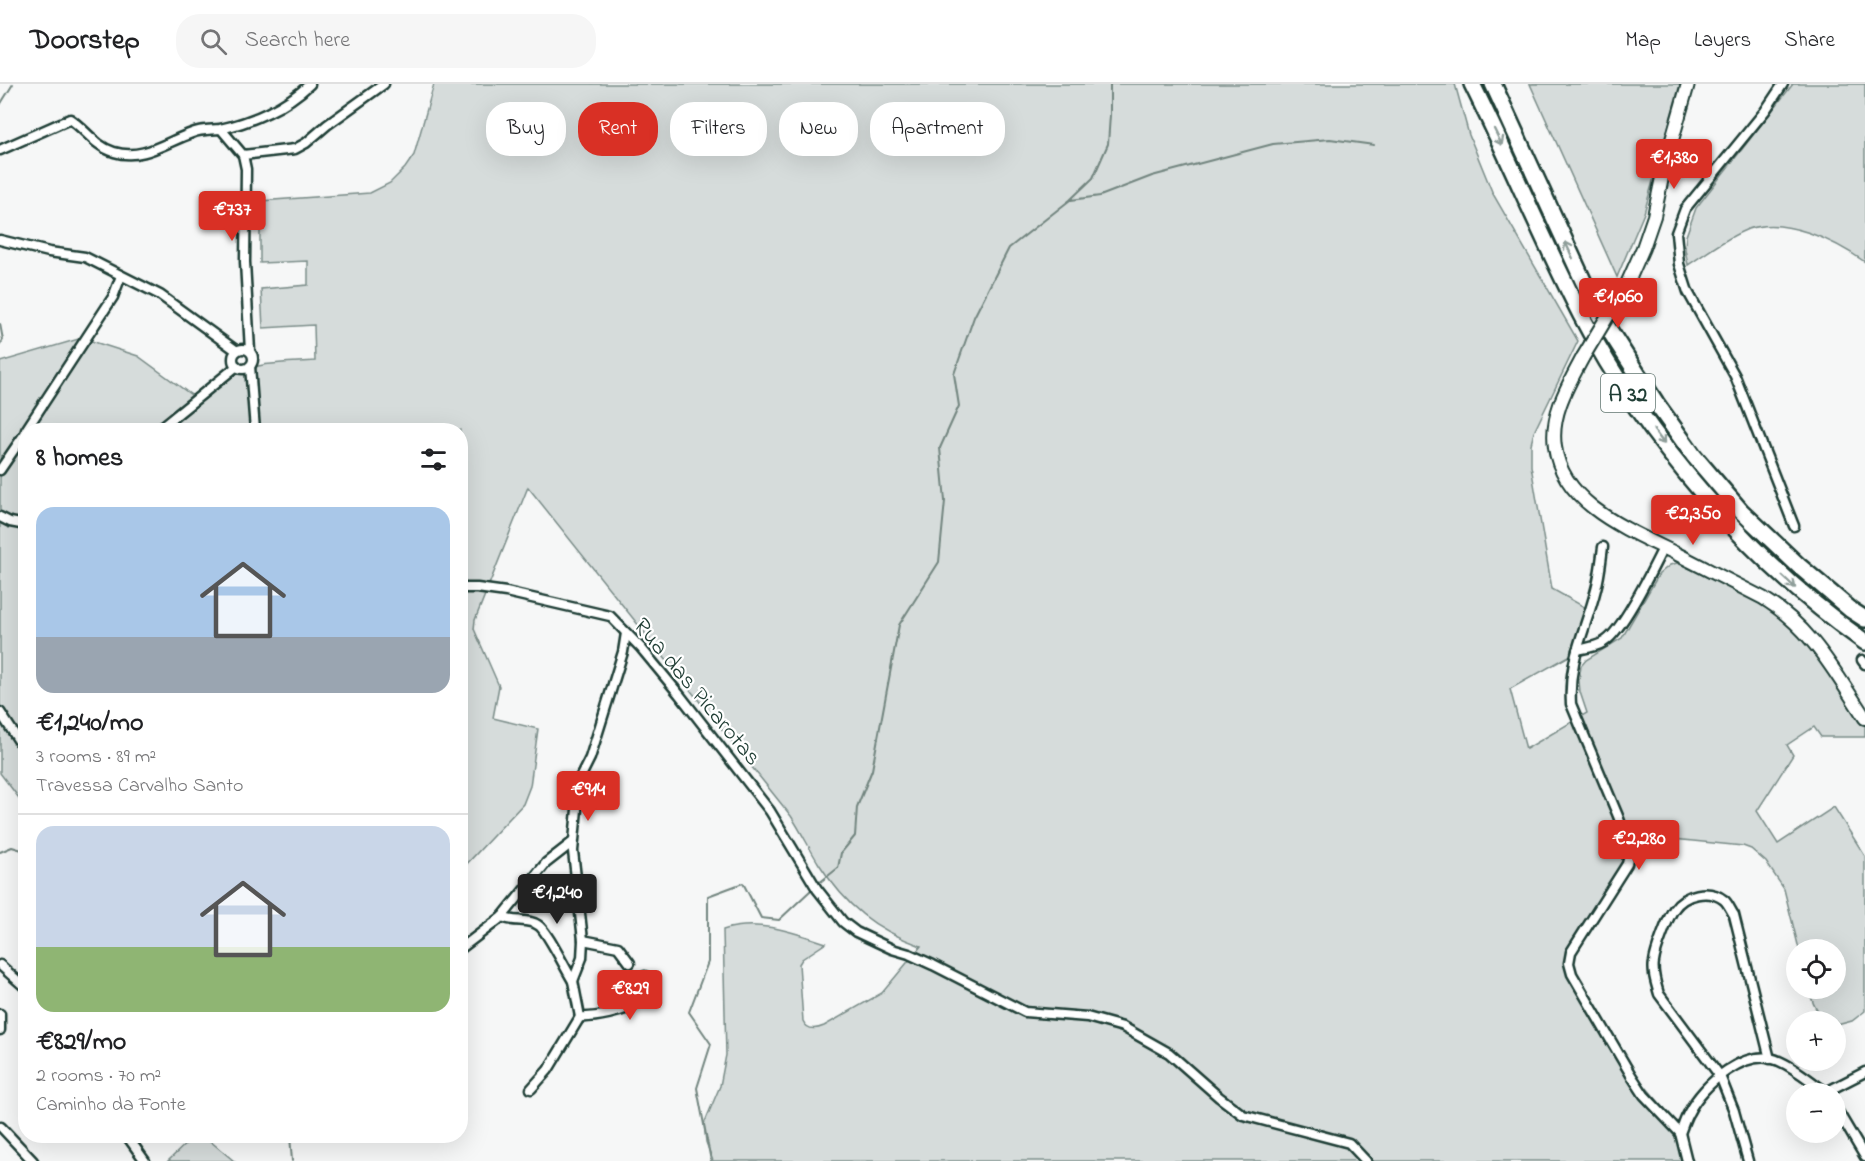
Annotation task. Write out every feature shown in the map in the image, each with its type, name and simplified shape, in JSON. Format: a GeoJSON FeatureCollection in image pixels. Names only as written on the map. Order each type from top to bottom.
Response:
{"type":"FeatureCollection","features":[{"type":"Feature","properties":{"kind":"highway","name":"A 32"},"geometry":{"type":"LineString","coordinates":[[1472,84],[1582,316],[1641,412],[1683,469],[1729,522],[1791,584],[1865,642]]}},
{"type":"Feature","properties":{"kind":"highway","name":"A 32"},"geometry":{"type":"LineString","coordinates":[[1493,84],[1597,311],[1656,403],[1694,456],[1741,511],[1799,567],[1865,619]]}},
{"type":"Feature","properties":{"kind":"main road"},"geometry":{"type":"LineString","coordinates":[[1688,84],[1664,168],[1654,216],[1643,248],[1626,284],[1567,386],[1558,410],[1554,428],[1554,446],[1560,468],[1574,489],[1590,506],[1615,523],[1782,609],[1813,640],[1865,718]]}},
{"type":"Feature","properties":{"kind":"street"},"geometry":{"type":"LineString","coordinates":[[0,150],[70,119],[101,146],[114,152],[137,155],[195,131],[221,129],[280,107],[310,84]]}},
{"type":"Feature","properties":{"kind":"street"},"geometry":{"type":"LineString","coordinates":[[243,155],[295,149],[384,84]]}},
{"type":"Feature","properties":{"kind":"street"},"geometry":{"type":"LineString","coordinates":[[1783,84],[1765,111],[1685,209],[1676,233],[1679,264],[1688,292],[1739,384],[1794,526]]}},
{"type":"Feature","properties":{"kind":"street"},"geometry":{"type":"LineString","coordinates":[[221,129],[243,155],[246,169],[245,262],[250,351],[253,358],[250,366],[254,423]]}},
{"type":"Feature","properties":{"kind":"street"},"geometry":{"type":"LineString","coordinates":[[0,240],[49,252],[85,257],[160,295],[237,351]]}},
{"type":"Feature","properties":{"kind":"street"},"geometry":{"type":"LineString","coordinates":[[31,423],[108,304],[121,276]]}},
{"type":"Feature","properties":{"kind":"street"},"geometry":{"type":"LineString","coordinates":[[250,351],[243,349],[237,351],[233,358],[237,366],[243,368],[250,366]]}},
{"type":"Feature","properties":{"kind":"street"},"geometry":{"type":"LineString","coordinates":[[167,423],[237,366]]}},
{"type":"Feature","properties":{"kind":"street"},"geometry":{"type":"LineString","coordinates":[[0,470],[18,443]]}},
{"type":"Feature","properties":{"kind":"street"},"geometry":{"type":"LineString","coordinates":[[0,517],[18,524]]}},
{"type":"Feature","properties":{"kind":"street"},"geometry":{"type":"LineString","coordinates":[[1603,547],[1597,587],[1571,675],[1571,704],[1630,850],[1627,864],[1570,952],[1569,963],[1572,974],[1631,1076],[1644,1095],[1680,1133],[1687,1161]]}},
{"type":"Feature","properties":{"kind":"street"},"geometry":{"type":"LineString","coordinates":[[1577,650],[1599,644],[1614,634],[1663,548]]}},
{"type":"Feature","properties":{"kind":"street","name":"Rua das Picarotas"},"geometry":{"type":"LineString","coordinates":[[468,588],[506,592],[610,616],[679,694],[770,811],[817,889],[843,922],[856,932],[933,965],[1025,1012],[1087,1017],[1123,1027],[1169,1053],[1219,1097],[1243,1114],[1349,1143],[1366,1161]]}},
{"type":"Feature","properties":{"kind":"street"},"geometry":{"type":"LineString","coordinates":[[573,981],[582,958],[583,940],[573,842],[580,778],[590,758],[623,652],[626,633]]}},
{"type":"Feature","properties":{"kind":"street"},"geometry":{"type":"LineString","coordinates":[[0,712],[18,740]]}},
{"type":"Feature","properties":{"kind":"street"},"geometry":{"type":"LineString","coordinates":[[468,943],[502,917],[546,863],[573,842]]}},
{"type":"Feature","properties":{"kind":"street"},"geometry":{"type":"LineString","coordinates":[[1748,1161],[1734,1111],[1720,1076],[1659,994],[1654,979],[1654,962],[1674,909],[1683,900],[1696,894],[1712,894],[1724,900],[1734,915],[1770,1059]]}},
{"type":"Feature","properties":{"kind":"street"},"geometry":{"type":"LineString","coordinates":[[502,917],[510,921],[538,924],[546,933],[573,981],[580,1017],[548,1070],[531,1089]]}},
{"type":"Feature","properties":{"kind":"street"},"geometry":{"type":"LineString","coordinates":[[583,940],[618,947],[630,963]]}},
{"type":"Feature","properties":{"kind":"street"},"geometry":{"type":"LineString","coordinates":[[0,966],[18,981]]}},
{"type":"Feature","properties":{"kind":"street"},"geometry":{"type":"LineString","coordinates":[[580,1017],[600,1016],[637,1003],[645,976]]}},
{"type":"Feature","properties":{"kind":"street"},"geometry":{"type":"LineString","coordinates":[[0,1014],[0,1030]]}},
{"type":"Feature","properties":{"kind":"street"},"geometry":{"type":"LineString","coordinates":[[1680,1133],[1690,1110],[1706,1089],[1720,1076],[1742,1062],[1764,1058],[1779,1061],[1812,1083]]}},
{"type":"Feature","properties":{"kind":"street"},"geometry":{"type":"LineString","coordinates":[[1844,1083],[1865,1071]]}},
{"type":"Feature","properties":{"kind":"street"},"geometry":{"type":"LineString","coordinates":[[0,1125],[33,1161]]}},
{"type":"Feature","properties":{"kind":"street"},"geometry":{"type":"LineString","coordinates":[[1846,1125],[1865,1157]]}},
{"type":"Feature","properties":{"kind":"street"},"geometry":{"type":"LineString","coordinates":[[132,1143],[145,1161]]}},
{"type":"Feature","properties":{"kind":"shaded area"},"geometry":{"type":"Polygon","coordinates":[[[434,84],[1455,84],[1469,135],[1493,194],[1578,341],[1534,432],[1531,444],[1531,466],[1552,589],[1588,609],[1571,655],[1510,689],[1526,749],[1587,713],[1580,692],[1581,666],[1586,660],[1622,638],[1659,574],[1670,565],[1677,563],[1737,589],[1796,625],[1865,724],[1865,737],[1821,737],[1814,727],[1787,745],[1793,755],[1757,811],[1778,844],[1834,807],[1865,856],[1865,1011],[1846,1023],[1846,1011],[1818,1011],[1812,999],[1846,999],[1846,939],[1796,939],[1784,889],[1766,862],[1751,849],[1743,846],[1643,836],[1637,840],[1572,947],[1573,969],[1640,1080],[1680,1127],[1692,1161],[713,1161],[706,1142],[704,1124],[720,1086],[726,1055],[723,930],[762,926],[788,931],[826,943],[802,959],[799,964],[803,1021],[812,1028],[824,1026],[882,993],[921,946],[875,924],[840,892],[819,864],[791,816],[528,487],[475,620],[474,629],[499,686],[493,718],[538,729],[530,786],[523,804],[468,863],[468,423],[18,423],[18,797],[0,773],[0,362],[82,338],[138,356],[201,402],[244,370],[274,364],[315,361],[314,325],[263,328],[261,289],[308,285],[308,261],[260,263],[260,201],[370,193],[390,183],[414,155],[434,84]]]}},
{"type":"Feature","properties":{"kind":"shaded area"},"geometry":{"type":"Polygon","coordinates":[[[1530,84],[1680,84],[1644,213],[1617,277],[1530,84]]]}},
{"type":"Feature","properties":{"kind":"shaded area"},"geometry":{"type":"Polygon","coordinates":[[[1793,84],[1865,84],[1865,262],[1839,246],[1809,233],[1793,228],[1762,226],[1732,236],[1688,265],[1685,249],[1686,236],[1696,208],[1793,84]]]}},
{"type":"Feature","properties":{"kind":"shaded area"},"geometry":{"type":"Polygon","coordinates":[[[187,1143],[212,1143],[234,1161],[168,1161],[187,1143]]]}},
{"type":"Feature","properties":{"kind":"waterway"},"geometry":{"type":"LineString","coordinates":[[0,105],[13,84]]}},
{"type":"Feature","properties":{"kind":"waterway"},"geometry":{"type":"LineString","coordinates":[[819,883],[838,868],[841,853],[855,836],[857,807],[872,770],[899,625],[939,562],[945,501],[940,448],[959,406],[954,374],[974,317],[1009,248],[1070,200],[1093,178],[1108,144],[1110,84]]}},
{"type":"Feature","properties":{"kind":"waterway"},"geometry":{"type":"LineString","coordinates":[[1071,200],[1100,196],[1152,176],[1273,144],[1330,139],[1374,145]]}},
{"type":"Feature","properties":{"kind":"waterway"},"geometry":{"type":"LineString","coordinates":[[0,324],[3,340],[0,345]]}},
{"type":"Feature","properties":{"kind":"waterway"},"geometry":{"type":"LineString","coordinates":[[0,852],[12,847],[18,849]]}},
{"type":"Feature","properties":{"kind":"waterway"},"geometry":{"type":"LineString","coordinates":[[711,1161],[697,1088],[711,1044],[689,1012],[708,962],[708,896],[743,883],[761,918],[779,920],[811,890]]}},
{"type":"Feature","properties":{"kind":"waterway"},"geometry":{"type":"LineString","coordinates":[[291,1143],[292,1161]]}}]}
